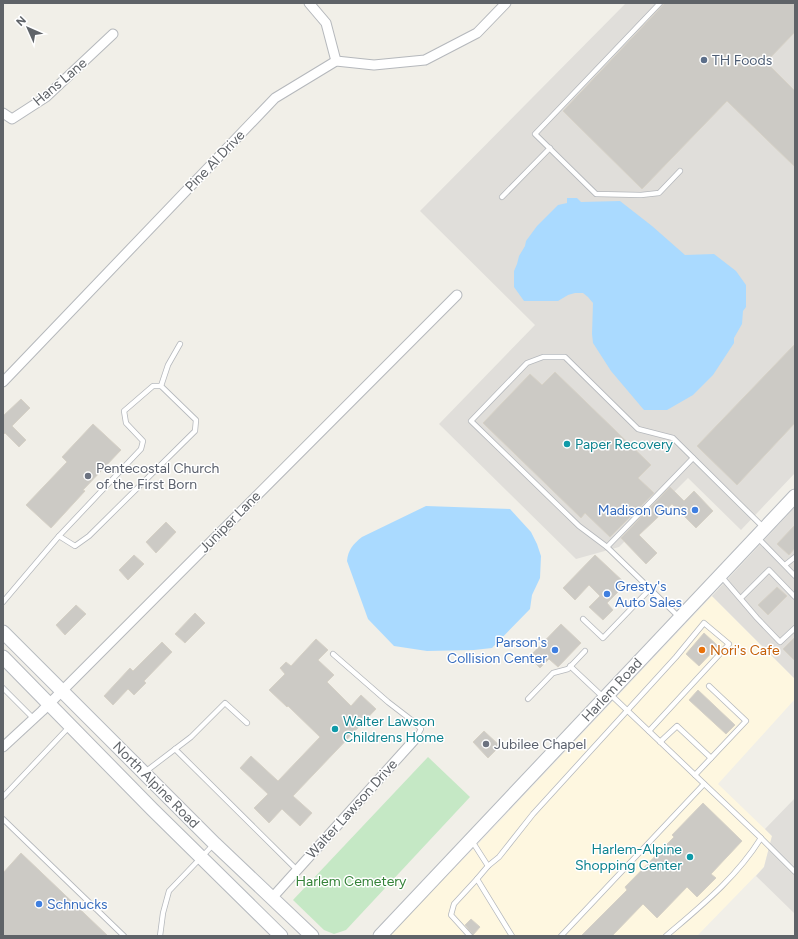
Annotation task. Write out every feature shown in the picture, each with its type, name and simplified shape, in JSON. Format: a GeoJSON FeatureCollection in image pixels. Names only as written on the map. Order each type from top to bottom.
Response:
{"type":"FeatureCollection","features":[{"type":"Feature","properties":{"kind":"main road","name":"Harlem Road"},"geometry":{"type":"LineString","coordinates":[[380,936],[795,496]]}},
{"type":"Feature","properties":{"kind":"main road","name":"North Alpine Road"},"geometry":{"type":"LineString","coordinates":[[3,632],[215,844],[312,936]]}},
{"type":"Feature","properties":{"kind":"main road","name":"North Alpine Road"},"geometry":{"type":"LineString","coordinates":[[3,658],[201,858],[281,936]]}},
{"type":"Feature","properties":{"kind":"street"},"geometry":{"type":"LineString","coordinates":[[309,3],[326,23],[336,60],[374,65],[425,60],[477,33],[506,3]]}},
{"type":"Feature","properties":{"kind":"street","name":"Hans Lane"},"geometry":{"type":"LineString","coordinates":[[3,113],[12,119],[46,97],[114,34]]}},
{"type":"Feature","properties":{"kind":"street","name":"Pine Al Drive"},"geometry":{"type":"LineString","coordinates":[[3,382],[275,98],[336,60]]}},
{"type":"Feature","properties":{"kind":"street","name":"Juniper Lane"},"geometry":{"type":"LineString","coordinates":[[3,747],[34,719],[457,295]]}},
{"type":"Feature","properties":{"kind":"street","name":"Walter Lawson Drive"},"geometry":{"type":"LineString","coordinates":[[272,898],[416,738]]}},
{"type":"Feature","properties":{"kind":"lane"},"geometry":{"type":"LineString","coordinates":[[660,3],[535,134],[596,194],[641,195],[659,193],[680,171]]}},
{"type":"Feature","properties":{"kind":"lane"},"geometry":{"type":"LineString","coordinates":[[502,197],[550,148]]}},
{"type":"Feature","properties":{"kind":"lane"},"geometry":{"type":"LineString","coordinates":[[161,386],[168,365],[180,344]]}},
{"type":"Feature","properties":{"kind":"lane"},"geometry":{"type":"LineString","coordinates":[[680,618],[607,547],[579,526],[471,421],[527,363],[544,357],[565,358],[638,429],[673,438],[760,532],[795,576]]}},
{"type":"Feature","properties":{"kind":"lane"},"geometry":{"type":"LineString","coordinates":[[3,602],[59,536],[141,449],[143,441],[126,423],[124,411],[153,386],[161,386],[196,420],[195,431],[89,536],[75,546],[59,536]]}},
{"type":"Feature","properties":{"kind":"lane"},"geometry":{"type":"LineString","coordinates":[[607,547],[693,458]]}},
{"type":"Feature","properties":{"kind":"lane"},"geometry":{"type":"LineString","coordinates":[[785,565],[795,557]]}},
{"type":"Feature","properties":{"kind":"lane"},"geometry":{"type":"LineString","coordinates":[[741,598],[769,570],[795,596]]}},
{"type":"Feature","properties":{"kind":"lane"},"geometry":{"type":"LineString","coordinates":[[720,575],[780,642],[795,628]]}},
{"type":"Feature","properties":{"kind":"lane"},"geometry":{"type":"LineString","coordinates":[[583,619],[603,638],[650,589]]}},
{"type":"Feature","properties":{"kind":"lane"},"geometry":{"type":"LineString","coordinates":[[470,936],[451,916],[454,904],[498,857],[533,814],[627,711],[704,623],[729,644],[649,731]]}},
{"type":"Feature","properties":{"kind":"lane"},"geometry":{"type":"LineString","coordinates":[[528,699],[553,673],[568,669],[585,651]]}},
{"type":"Feature","properties":{"kind":"lane"},"geometry":{"type":"LineString","coordinates":[[333,654],[421,729],[416,738]]}},
{"type":"Feature","properties":{"kind":"lane"},"geometry":{"type":"LineString","coordinates":[[570,666],[606,696],[627,711],[649,731],[795,872]]}},
{"type":"Feature","properties":{"kind":"lane"},"geometry":{"type":"LineString","coordinates":[[695,775],[746,721],[709,686]]}},
{"type":"Feature","properties":{"kind":"lane"},"geometry":{"type":"LineString","coordinates":[[3,688],[34,719]]}},
{"type":"Feature","properties":{"kind":"lane"},"geometry":{"type":"LineString","coordinates":[[144,773],[191,737],[225,703],[247,722]]}},
{"type":"Feature","properties":{"kind":"lane"},"geometry":{"type":"LineString","coordinates":[[3,797],[71,726]]}},
{"type":"Feature","properties":{"kind":"lane"},"geometry":{"type":"LineString","coordinates":[[660,742],[677,726],[711,758]]}},
{"type":"Feature","properties":{"kind":"lane"},"geometry":{"type":"LineString","coordinates":[[175,749],[297,870]]}},
{"type":"Feature","properties":{"kind":"lane"},"geometry":{"type":"LineString","coordinates":[[561,936],[704,784]]}},
{"type":"Feature","properties":{"kind":"lane"},"geometry":{"type":"LineString","coordinates":[[3,818],[124,936]]}},
{"type":"Feature","properties":{"kind":"lane"},"geometry":{"type":"LineString","coordinates":[[666,936],[713,897],[750,855],[760,838]]}},
{"type":"Feature","properties":{"kind":"lane"},"geometry":{"type":"LineString","coordinates":[[472,839],[488,866]]}},
{"type":"Feature","properties":{"kind":"lane"},"geometry":{"type":"LineString","coordinates":[[160,936],[163,912],[169,891],[215,844]]}},
{"type":"Feature","properties":{"kind":"lane"},"geometry":{"type":"LineString","coordinates":[[477,879],[512,936]]}},
{"type":"Feature","properties":{"kind":"shaded area"},"geometry":{"type":"Polygon","coordinates":[[[626,3],[795,3],[795,473],[741,530],[688,478],[619,547],[576,559],[439,424],[535,325],[420,211],[626,3]]]}},
{"type":"Feature","properties":{"kind":"shaded area"},"geometry":{"type":"Polygon","coordinates":[[[795,507],[795,679],[712,596],[795,507]]]}},
{"type":"Feature","properties":{"kind":"shaded area"},"geometry":{"type":"Polygon","coordinates":[[[712,596],[795,679],[795,699],[718,784],[772,836],[764,867],[697,936],[388,936],[480,842],[712,596]]]}},
{"type":"Feature","properties":{"kind":"shaded area"},"geometry":{"type":"Polygon","coordinates":[[[795,798],[795,914],[756,876],[764,867],[772,836],[765,829],[795,798]]]}},
{"type":"Feature","properties":{"kind":"green space","name":"Harlem Cemetery"},"geometry":{"type":"Polygon","coordinates":[[[428,757],[470,797],[346,930],[334,934],[324,930],[293,900],[428,757]]]}},
{"type":"Feature","properties":{"kind":"water"},"geometry":{"type":"Polygon","coordinates":[[[567,198],[577,198],[581,202],[620,201],[652,226],[685,255],[714,254],[736,271],[746,285],[746,307],[743,311],[742,324],[734,338],[734,343],[713,375],[693,395],[667,410],[644,410],[611,371],[593,343],[593,303],[588,297],[583,293],[575,293],[558,301],[524,301],[514,287],[514,271],[526,241],[537,226],[558,205],[567,203],[567,198]]]}},
{"type":"Feature","properties":{"kind":"water"},"geometry":{"type":"Polygon","coordinates":[[[426,506],[510,509],[531,532],[537,544],[541,556],[540,578],[532,595],[530,609],[492,648],[427,651],[394,646],[368,619],[347,561],[350,550],[362,537],[426,506]]]}},
{"type":"Feature","properties":{"kind":"building"},"geometry":{"type":"Polygon","coordinates":[[[665,3],[795,3],[795,32],[766,62],[795,91],[795,167],[727,101],[642,189],[563,111],[665,3]]]}},
{"type":"Feature","properties":{"kind":"building"},"geometry":{"type":"Polygon","coordinates":[[[795,344],[795,423],[737,485],[697,446],[795,344]]]}},
{"type":"Feature","properties":{"kind":"building","name":"Paper Recovery"},"geometry":{"type":"Polygon","coordinates":[[[555,372],[651,465],[638,478],[654,493],[610,537],[585,513],[581,518],[483,423],[530,374],[542,385],[555,372]]]}},
{"type":"Feature","properties":{"kind":"building"},"geometry":{"type":"Polygon","coordinates":[[[21,399],[30,408],[12,426],[26,440],[19,447],[5,433],[3,435],[3,416],[21,399]]]}},
{"type":"Feature","properties":{"kind":"building","name":"Pentecostal Church of the First Born"},"geometry":{"type":"Polygon","coordinates":[[[93,424],[121,450],[83,490],[85,491],[51,528],[26,505],[67,462],[62,457],[93,424]]]}},
{"type":"Feature","properties":{"kind":"building"},"geometry":{"type":"Polygon","coordinates":[[[670,487],[684,501],[694,491],[713,511],[696,528],[672,504],[639,535],[657,553],[646,564],[621,538],[670,487]]]}},
{"type":"Feature","properties":{"kind":"building"},"geometry":{"type":"Polygon","coordinates":[[[166,522],[176,532],[156,553],[146,542],[166,522]]]}},
{"type":"Feature","properties":{"kind":"building"},"geometry":{"type":"Polygon","coordinates":[[[795,525],[795,548],[789,555],[777,544],[795,525]]]}},
{"type":"Feature","properties":{"kind":"building"},"geometry":{"type":"Polygon","coordinates":[[[134,555],[144,564],[128,580],[119,570],[134,555]]]}},
{"type":"Feature","properties":{"kind":"building"},"geometry":{"type":"Polygon","coordinates":[[[595,555],[626,584],[607,603],[613,610],[603,620],[589,607],[600,596],[589,585],[575,600],[563,588],[595,555]]]}},
{"type":"Feature","properties":{"kind":"building"},"geometry":{"type":"Polygon","coordinates":[[[777,587],[787,596],[768,615],[758,605],[777,587]]]}},
{"type":"Feature","properties":{"kind":"building"},"geometry":{"type":"Polygon","coordinates":[[[76,605],[86,614],[65,635],[56,625],[76,605]]]}},
{"type":"Feature","properties":{"kind":"building"},"geometry":{"type":"Polygon","coordinates":[[[195,613],[205,623],[185,643],[175,634],[195,613]]]}},
{"type":"Feature","properties":{"kind":"building","name":"Parson's Collision Center"},"geometry":{"type":"Polygon","coordinates":[[[561,624],[581,643],[558,667],[549,659],[540,668],[529,657],[561,624]]]}},
{"type":"Feature","properties":{"kind":"building","name":"Nori's Cafe"},"geometry":{"type":"Polygon","coordinates":[[[704,633],[718,646],[699,666],[686,654],[704,633]]]}},
{"type":"Feature","properties":{"kind":"building"},"geometry":{"type":"Polygon","coordinates":[[[795,637],[795,661],[783,649],[795,637]]]}},
{"type":"Feature","properties":{"kind":"building","name":"Walter Lawson Childrens Home"},"geometry":{"type":"Polygon","coordinates":[[[316,639],[328,650],[318,660],[334,675],[327,682],[351,706],[361,695],[376,709],[293,796],[312,813],[300,826],[282,809],[269,823],[254,808],[268,794],[240,768],[251,756],[278,781],[320,737],[269,690],[285,674],[280,668],[286,662],[291,666],[316,639]]]}},
{"type":"Feature","properties":{"kind":"building"},"geometry":{"type":"Polygon","coordinates":[[[162,642],[172,652],[144,681],[146,683],[134,695],[128,689],[113,705],[104,696],[130,668],[133,671],[162,642]]]}},
{"type":"Feature","properties":{"kind":"building"},"geometry":{"type":"Polygon","coordinates":[[[698,690],[735,725],[726,734],[689,700],[698,690]]]}},
{"type":"Feature","properties":{"kind":"building","name":"Jubilee Chapel"},"geometry":{"type":"Polygon","coordinates":[[[484,731],[500,746],[488,758],[473,742],[484,731]]]}},
{"type":"Feature","properties":{"kind":"building","name":"Harlem-Alpine Shopping Center"},"geometry":{"type":"Polygon","coordinates":[[[703,803],[742,841],[711,874],[716,878],[697,897],[687,887],[657,918],[643,904],[612,936],[581,936],[627,890],[625,887],[674,837],[672,835],[703,803]]]}},
{"type":"Feature","properties":{"kind":"building","name":"Schnucks"},"geometry":{"type":"Polygon","coordinates":[[[21,853],[108,936],[3,936],[3,873],[21,853]]]}},
{"type":"Feature","properties":{"kind":"building"},"geometry":{"type":"Polygon","coordinates":[[[471,919],[480,927],[473,935],[465,925],[471,919]]]}},
{"type":"Feature","properties":{"kind":"place","name":"TH Foods"},"geometry":{"type":"Point","coordinates":[704,60]}},
{"type":"Feature","properties":{"kind":"place","name":"Paper Recovery"},"geometry":{"type":"Point","coordinates":[567,444]}},
{"type":"Feature","properties":{"kind":"place","name":"Pentecostal Church of the First Born"},"geometry":{"type":"Point","coordinates":[88,476]}},
{"type":"Feature","properties":{"kind":"place","name":"Madison Guns"},"geometry":{"type":"Point","coordinates":[695,510]}},
{"type":"Feature","properties":{"kind":"place","name":"Gresty's Auto Sales"},"geometry":{"type":"Point","coordinates":[607,594]}},
{"type":"Feature","properties":{"kind":"place","name":"Parson's Collision Center"},"geometry":{"type":"Point","coordinates":[555,650]}},
{"type":"Feature","properties":{"kind":"place","name":"Nori's Cafe"},"geometry":{"type":"Point","coordinates":[702,650]}},
{"type":"Feature","properties":{"kind":"place","name":"Walter Lawson Childrens Home"},"geometry":{"type":"Point","coordinates":[335,729]}},
{"type":"Feature","properties":{"kind":"place","name":"Jubilee Chapel"},"geometry":{"type":"Point","coordinates":[486,744]}},
{"type":"Feature","properties":{"kind":"place","name":"Harlem-Alpine Shopping Center"},"geometry":{"type":"Point","coordinates":[690,857]}},
{"type":"Feature","properties":{"kind":"place","name":"Schnucks"},"geometry":{"type":"Point","coordinates":[39,904]}}]}
